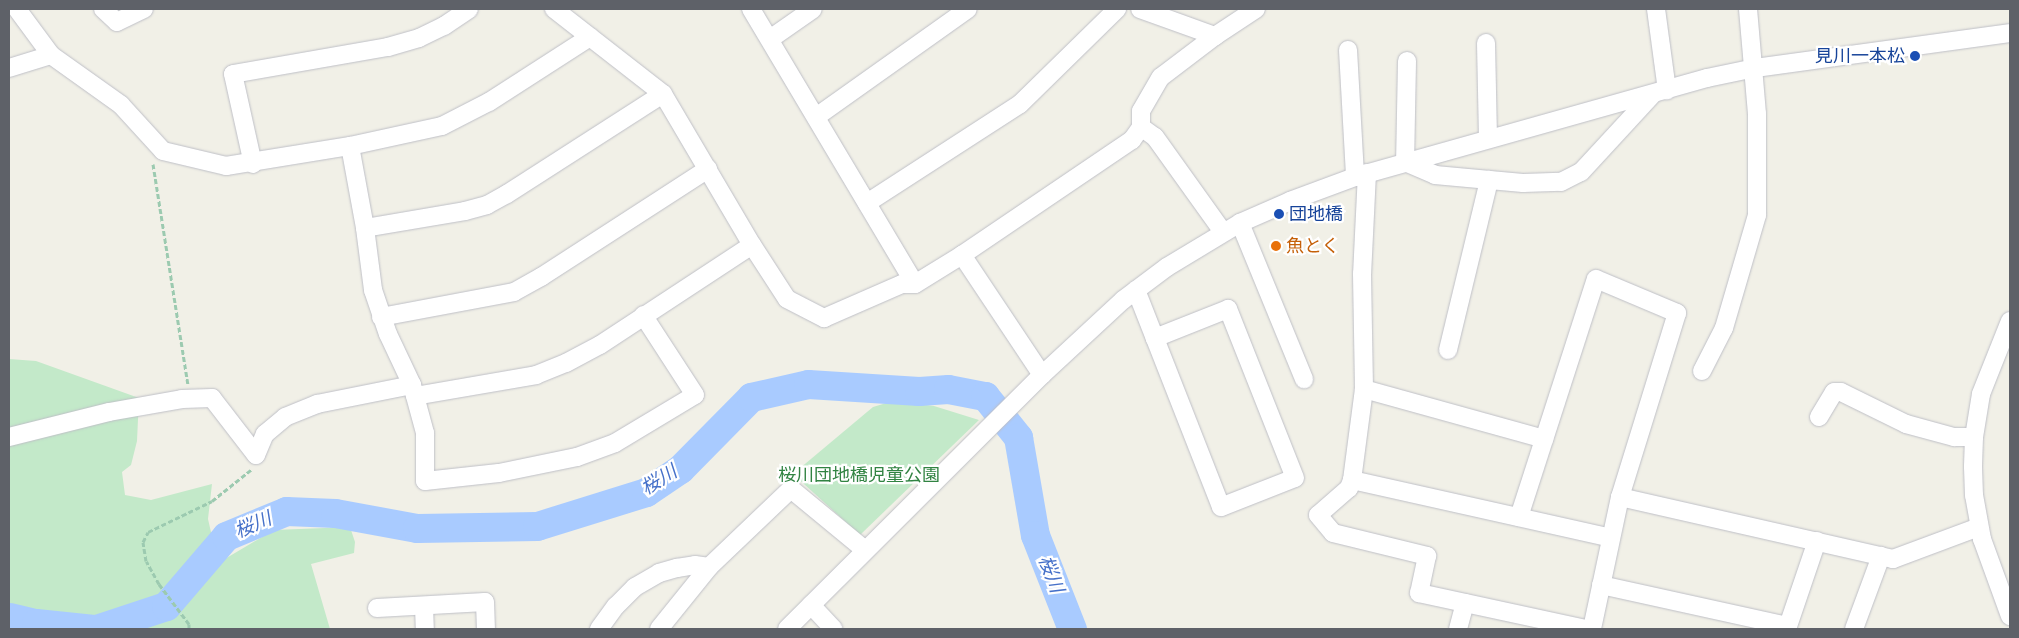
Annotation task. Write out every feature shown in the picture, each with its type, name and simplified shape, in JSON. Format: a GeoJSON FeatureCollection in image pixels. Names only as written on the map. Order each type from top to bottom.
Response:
{"type":"FeatureCollection","features":[{"type":"Feature","properties":{"kind":"street"},"geometry":{"type":"LineString","coordinates":[[17,9],[51,55],[121,106],[163,151],[226,166],[253,164],[350,146],[442,126],[459,120],[590,37]]}},
{"type":"Feature","properties":{"kind":"street"},"geometry":{"type":"LineString","coordinates":[[102,9],[117,22],[144,9]]}},
{"type":"Feature","properties":{"kind":"street"},"geometry":{"type":"LineString","coordinates":[[253,164],[233,74],[388,47],[420,38],[444,26],[469,9]]}},
{"type":"Feature","properties":{"kind":"street"},"geometry":{"type":"LineString","coordinates":[[554,9],[663,94],[752,245],[787,299],[824,318],[902,284],[915,284],[962,255],[1132,140],[1141,127],[1141,111],[1161,77],[1215,36],[1256,9]]}},
{"type":"Feature","properties":{"kind":"street"},"geometry":{"type":"LineString","coordinates":[[751,9],[915,284]]}},
{"type":"Feature","properties":{"kind":"street"},"geometry":{"type":"LineString","coordinates":[[770,39],[813,9]]}},
{"type":"Feature","properties":{"kind":"street"},"geometry":{"type":"LineString","coordinates":[[816,117],[968,9]]}},
{"type":"Feature","properties":{"kind":"street"},"geometry":{"type":"LineString","coordinates":[[867,203],[1020,104],[1117,9]]}},
{"type":"Feature","properties":{"kind":"street"},"geometry":{"type":"LineString","coordinates":[[1140,9],[1215,36]]}},
{"type":"Feature","properties":{"kind":"street"},"geometry":{"type":"LineString","coordinates":[[1405,162],[1435,175],[1523,183],[1561,182],[1581,172],[1660,91],[1656,9]]}},
{"type":"Feature","properties":{"kind":"street"},"geometry":{"type":"LineString","coordinates":[[1702,371],[1724,328],[1757,215],[1758,174],[1754,68],[1748,9]]}},
{"type":"Feature","properties":{"kind":"street"},"geometry":{"type":"LineString","coordinates":[[787,629],[1042,375],[1136,290],[1223,232],[1240,223],[1290,201],[1361,175],[1660,91],[1754,68],[2010,33]]}},
{"type":"Feature","properties":{"kind":"street"},"geometry":{"type":"LineString","coordinates":[[1486,43],[1488,139]]}},
{"type":"Feature","properties":{"kind":"street"},"geometry":{"type":"LineString","coordinates":[[1348,50],[1361,175],[1364,390],[1352,480],[1349,488],[1318,515],[1333,533],[1427,556],[1419,593],[1585,629]]}},
{"type":"Feature","properties":{"kind":"street"},"geometry":{"type":"LineString","coordinates":[[9,68],[51,55]]}},
{"type":"Feature","properties":{"kind":"street"},"geometry":{"type":"LineString","coordinates":[[1405,162],[1407,61]]}},
{"type":"Feature","properties":{"kind":"street"},"geometry":{"type":"LineString","coordinates":[[365,228],[465,211],[486,205],[507,194],[663,94]]}},
{"type":"Feature","properties":{"kind":"street"},"geometry":{"type":"LineString","coordinates":[[1141,127],[1155,137],[1223,232]]}},
{"type":"Feature","properties":{"kind":"street"},"geometry":{"type":"LineString","coordinates":[[350,146],[365,228],[373,290],[381,317],[414,390],[425,433],[426,481],[499,473],[578,457],[615,443],[695,395],[643,315]]}},
{"type":"Feature","properties":{"kind":"street"},"geometry":{"type":"LineString","coordinates":[[381,317],[514,292],[541,277],[708,169]]}},
{"type":"Feature","properties":{"kind":"street"},"geometry":{"type":"LineString","coordinates":[[1448,350],[1489,180]]}},
{"type":"Feature","properties":{"kind":"street"},"geometry":{"type":"LineString","coordinates":[[1240,223],[1304,379]]}},
{"type":"Feature","properties":{"kind":"street"},"geometry":{"type":"LineString","coordinates":[[9,437],[109,412],[190,398],[212,398],[256,455],[265,434],[285,417],[317,404],[536,375],[566,363],[600,345],[752,245]]}},
{"type":"Feature","properties":{"kind":"street"},"geometry":{"type":"LineString","coordinates":[[962,255],[1042,375]]}},
{"type":"Feature","properties":{"kind":"street"},"geometry":{"type":"LineString","coordinates":[[1520,517],[1596,279],[1677,313],[1620,497],[1592,629]]}},
{"type":"Feature","properties":{"kind":"street"},"geometry":{"type":"LineString","coordinates":[[1136,290],[1221,507],[1295,478],[1228,309],[1155,338]]}},
{"type":"Feature","properties":{"kind":"street"},"geometry":{"type":"LineString","coordinates":[[2010,321],[1981,394],[1974,437],[1974,495],[1979,526],[1990,565],[2010,616]]}},
{"type":"Feature","properties":{"kind":"street"},"geometry":{"type":"LineString","coordinates":[[1364,390],[1544,439]]}},
{"type":"Feature","properties":{"kind":"street"},"geometry":{"type":"LineString","coordinates":[[1819,417],[1834,392],[1842,392],[1906,424],[1954,437],[1974,437]]}},
{"type":"Feature","properties":{"kind":"street"},"geometry":{"type":"LineString","coordinates":[[1352,480],[1611,538]]}},
{"type":"Feature","properties":{"kind":"street"},"geometry":{"type":"LineString","coordinates":[[659,629],[709,567],[791,489],[865,550]]}},
{"type":"Feature","properties":{"kind":"street"},"geometry":{"type":"LineString","coordinates":[[1620,497],[1894,558],[1979,526]]}},
{"type":"Feature","properties":{"kind":"street"},"geometry":{"type":"LineString","coordinates":[[1601,585],[1788,628],[1817,541]]}},
{"type":"Feature","properties":{"kind":"street"},"geometry":{"type":"LineString","coordinates":[[1854,629],[1881,556]]}},
{"type":"Feature","properties":{"kind":"street"},"geometry":{"type":"LineString","coordinates":[[599,629],[634,586],[658,573],[677,568],[695,565],[709,567]]}},
{"type":"Feature","properties":{"kind":"street"},"geometry":{"type":"LineString","coordinates":[[377,608],[485,602],[486,629]]}},
{"type":"Feature","properties":{"kind":"street"},"geometry":{"type":"LineString","coordinates":[[1458,629],[1464,603]]}},
{"type":"Feature","properties":{"kind":"street"},"geometry":{"type":"LineString","coordinates":[[424,606],[425,629]]}},
{"type":"Feature","properties":{"kind":"street"},"geometry":{"type":"LineString","coordinates":[[811,606],[833,629]]}},
{"type":"Feature","properties":{"kind":"path"},"geometry":{"type":"LineString","coordinates":[[156,143],[153,160],[190,398]]}},
{"type":"Feature","properties":{"kind":"path"},"geometry":{"type":"LineString","coordinates":[[189,629],[189,624],[159,584],[146,561],[143,542],[148,532],[212,501],[254,467],[256,455]]}},
{"type":"Feature","properties":{"kind":"green space"},"geometry":{"type":"Polygon","coordinates":[[[9,359],[36,361],[139,398],[137,441],[131,465],[122,472],[125,495],[151,500],[212,484],[208,519],[218,563],[274,530],[350,527],[355,542],[354,553],[311,564],[330,629],[9,629],[9,359]]]}},
{"type":"Feature","properties":{"kind":"green space","name":"桜川団地橋児童公園"},"geometry":{"type":"Polygon","coordinates":[[[893,401],[934,406],[979,420],[860,535],[793,474],[873,407],[893,401]]]}},
{"type":"Feature","properties":{"kind":"waterway","name":"桜川"},"geometry":{"type":"LineString","coordinates":[[96,629],[166,606],[226,536],[286,511],[335,513],[417,528],[537,526],[646,492],[680,469],[751,397],[808,384],[919,391],[948,389],[985,396],[1018,437],[1035,535],[1072,629]]}},
{"type":"Feature","properties":{"kind":"waterway","name":"桜川"},"geometry":{"type":"LineString","coordinates":[[9,617],[36,623],[94,629]]}},
{"type":"Feature","properties":{"kind":"place","name":"見川一本松"},"geometry":{"type":"Point","coordinates":[1915,56]}},
{"type":"Feature","properties":{"kind":"place","name":"団地橋"},"geometry":{"type":"Point","coordinates":[1279,214]}},
{"type":"Feature","properties":{"kind":"place","name":"魚とく"},"geometry":{"type":"Point","coordinates":[1276,246]}}]}
